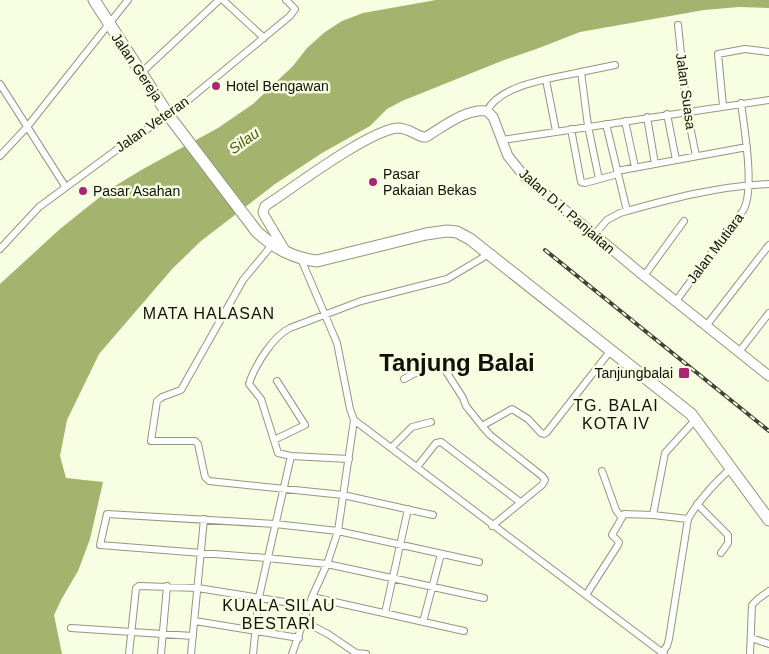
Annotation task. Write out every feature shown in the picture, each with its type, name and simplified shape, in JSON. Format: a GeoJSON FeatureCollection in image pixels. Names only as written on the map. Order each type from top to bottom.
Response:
{"type":"FeatureCollection","features":[{"type":"Feature","properties":{"kind":"highway","name":"Jalan Gereja"},"geometry":{"type":"LineString","coordinates":[[94,0],[169,116],[257,232],[272,245],[301,259]]}},
{"type":"Feature","properties":{"kind":"highway"},"geometry":{"type":"LineString","coordinates":[[301,259],[317,261],[426,234],[447,231],[457,232],[470,239],[696,419],[769,520]]}},
{"type":"Feature","properties":{"kind":"main road","name":"Jalan D.I. Panjaitan"},"geometry":{"type":"LineString","coordinates":[[487,111],[492,117],[508,156],[524,176],[644,276],[769,376]]}},
{"type":"Feature","properties":{"kind":"main road"},"geometry":{"type":"LineString","coordinates":[[288,254],[264,215],[265,206],[352,148],[377,135],[399,128],[426,137],[442,125],[456,119],[474,112],[487,111]]}},
{"type":"Feature","properties":{"kind":"street"},"geometry":{"type":"LineString","coordinates":[[0,156],[27,127],[128,0]]}},
{"type":"Feature","properties":{"kind":"street"},"geometry":{"type":"LineString","coordinates":[[141,73],[221,0],[264,38]]}},
{"type":"Feature","properties":{"kind":"street","name":"Jalan Veteran"},"geometry":{"type":"LineString","coordinates":[[0,249],[39,206],[134,137],[169,116],[295,12],[295,8],[286,0]]}},
{"type":"Feature","properties":{"kind":"street","name":"Jalan Suasa"},"geometry":{"type":"LineString","coordinates":[[678,25],[687,111],[696,156]]}},
{"type":"Feature","properties":{"kind":"street"},"geometry":{"type":"LineString","coordinates":[[723,106],[718,54],[745,50],[769,52]]}},
{"type":"Feature","properties":{"kind":"street"},"geometry":{"type":"LineString","coordinates":[[487,111],[492,102],[498,98],[529,83],[615,65]]}},
{"type":"Feature","properties":{"kind":"street"},"geometry":{"type":"LineString","coordinates":[[581,72],[588,126],[599,179]]}},
{"type":"Feature","properties":{"kind":"street"},"geometry":{"type":"LineString","coordinates":[[546,80],[556,131]]}},
{"type":"Feature","properties":{"kind":"street"},"geometry":{"type":"LineString","coordinates":[[0,84],[65,186]]}},
{"type":"Feature","properties":{"kind":"street"},"geometry":{"type":"LineString","coordinates":[[502,140],[769,100]]}},
{"type":"Feature","properties":{"kind":"street","name":"Jalan Mutiara"},"geometry":{"type":"LineString","coordinates":[[676,301],[746,208],[748,199],[747,147],[741,103]]}},
{"type":"Feature","properties":{"kind":"street"},"geometry":{"type":"LineString","coordinates":[[667,114],[676,160]]}},
{"type":"Feature","properties":{"kind":"street"},"geometry":{"type":"LineString","coordinates":[[647,117],[655,164]]}},
{"type":"Feature","properties":{"kind":"street"},"geometry":{"type":"LineString","coordinates":[[626,121],[635,167]]}},
{"type":"Feature","properties":{"kind":"street"},"geometry":{"type":"LineString","coordinates":[[606,124],[627,211]]}},
{"type":"Feature","properties":{"kind":"street"},"geometry":{"type":"LineString","coordinates":[[571,129],[581,182],[585,183],[635,167],[747,147]]}},
{"type":"Feature","properties":{"kind":"street"},"geometry":{"type":"LineString","coordinates":[[594,235],[607,220],[627,211],[686,195],[748,185],[769,184]]}},
{"type":"Feature","properties":{"kind":"street"},"geometry":{"type":"LineString","coordinates":[[644,276],[684,221]]}},
{"type":"Feature","properties":{"kind":"street"},"geometry":{"type":"LineString","coordinates":[[272,245],[243,280],[182,390],[162,397],[157,401],[150,440],[152,442],[195,441],[198,444],[207,480],[343,495],[433,516]]}},
{"type":"Feature","properties":{"kind":"street"},"geometry":{"type":"LineString","coordinates":[[706,326],[769,245]]}},
{"type":"Feature","properties":{"kind":"street"},"geometry":{"type":"LineString","coordinates":[[349,459],[291,456],[278,453],[264,408],[257,392],[250,386],[250,381],[269,346],[281,332],[374,297],[438,282],[456,275],[489,254]]}},
{"type":"Feature","properties":{"kind":"street"},"geometry":{"type":"LineString","coordinates":[[292,654],[338,531],[354,420],[350,409],[337,343],[301,259]]}},
{"type":"Feature","properties":{"kind":"street"},"geometry":{"type":"LineString","coordinates":[[739,352],[769,313]]}},
{"type":"Feature","properties":{"kind":"street"},"geometry":{"type":"LineString","coordinates":[[482,426],[512,409],[528,419],[541,433],[547,432],[611,350]]}},
{"type":"Feature","properties":{"kind":"street"},"geometry":{"type":"LineString","coordinates":[[404,379],[438,361],[440,362],[466,406],[490,435],[545,480],[542,485],[492,526]]}},
{"type":"Feature","properties":{"kind":"street"},"geometry":{"type":"LineString","coordinates":[[274,440],[304,425],[277,380]]}},
{"type":"Feature","properties":{"kind":"street"},"geometry":{"type":"LineString","coordinates":[[653,515],[665,452],[696,419]]}},
{"type":"Feature","properties":{"kind":"street"},"geometry":{"type":"LineString","coordinates":[[354,420],[662,654],[670,639],[688,519],[697,504],[731,468]]}},
{"type":"Feature","properties":{"kind":"street"},"geometry":{"type":"LineString","coordinates":[[391,448],[412,427],[431,422]]}},
{"type":"Feature","properties":{"kind":"street"},"geometry":{"type":"LineString","coordinates":[[416,467],[436,443],[445,443],[520,502]]}},
{"type":"Feature","properties":{"kind":"street"},"geometry":{"type":"LineString","coordinates":[[253,654],[259,597],[291,456]]}},
{"type":"Feature","properties":{"kind":"street"},"geometry":{"type":"LineString","coordinates":[[602,471],[616,510],[622,517]]}},
{"type":"Feature","properties":{"kind":"street"},"geometry":{"type":"LineString","coordinates":[[697,504],[728,534],[728,543],[721,553]]}},
{"type":"Feature","properties":{"kind":"street"},"geometry":{"type":"LineString","coordinates":[[385,614],[408,509]]}},
{"type":"Feature","properties":{"kind":"street"},"geometry":{"type":"LineString","coordinates":[[480,562],[338,531],[275,524],[106,514],[100,545],[327,564],[484,598]]}},
{"type":"Feature","properties":{"kind":"street"},"geometry":{"type":"LineString","coordinates":[[586,595],[618,545],[618,542],[612,535],[624,514],[688,519]]}},
{"type":"Feature","properties":{"kind":"street"},"geometry":{"type":"LineString","coordinates":[[191,654],[204,519]]}},
{"type":"Feature","properties":{"kind":"street"},"geometry":{"type":"LineString","coordinates":[[423,622],[441,554]]}},
{"type":"Feature","properties":{"kind":"street"},"geometry":{"type":"LineString","coordinates":[[129,654],[136,588],[139,586],[198,588],[309,606]]}},
{"type":"Feature","properties":{"kind":"street"},"geometry":{"type":"LineString","coordinates":[[160,654],[166,586]]}},
{"type":"Feature","properties":{"kind":"street"},"geometry":{"type":"LineString","coordinates":[[750,654],[752,605],[758,598],[769,591]]}},
{"type":"Feature","properties":{"kind":"street"},"geometry":{"type":"LineString","coordinates":[[312,597],[464,631]]}},
{"type":"Feature","properties":{"kind":"street"},"geometry":{"type":"LineString","coordinates":[[195,621],[299,638]]}},
{"type":"Feature","properties":{"kind":"street"},"geometry":{"type":"LineString","coordinates":[[304,621],[328,634],[356,653],[366,654]]}},
{"type":"Feature","properties":{"kind":"street"},"geometry":{"type":"LineString","coordinates":[[71,628],[193,636]]}},
{"type":"Feature","properties":{"kind":"street"},"geometry":{"type":"LineString","coordinates":[[751,638],[769,644]]}},
{"type":"Feature","properties":{"kind":"water","name":"Silau"},"geometry":{"type":"Polygon","coordinates":[[[436,0],[769,0],[769,8],[739,7],[704,10],[580,32],[402,101],[387,109],[370,126],[322,153],[275,184],[201,241],[173,268],[99,354],[67,420],[60,456],[66,478],[103,482],[90,539],[78,571],[54,615],[62,654],[0,654],[0,284],[60,229],[110,189],[218,128],[253,104],[325,32],[342,21],[363,13],[436,0]]]}},
{"type":"Feature","properties":{"kind":"railway"},"geometry":{"type":"LineString","coordinates":[[545,250],[769,431]]}},
{"type":"Feature","properties":{"kind":"place","name":"Hotel Bengawan"},"geometry":{"type":"Point","coordinates":[216,86]}},
{"type":"Feature","properties":{"kind":"place","name":"Pasar Pakaian Bekas"},"geometry":{"type":"Point","coordinates":[373,182]}},
{"type":"Feature","properties":{"kind":"place","name":"Pasar Asahan"},"geometry":{"type":"Point","coordinates":[83,191]}},
{"type":"Feature","properties":{"kind":"place","name":"Tanjungbalai"},"geometry":{"type":"Point","coordinates":[684,373]}},
{"type":"Feature","properties":{"kind":"district","name":"MATA HALASAN"},"geometry":{"type":"Point","coordinates":[209,313]}},
{"type":"Feature","properties":{"kind":"district","name":"Tanjung Balai"},"geometry":{"type":"Point","coordinates":[457,363]}},
{"type":"Feature","properties":{"kind":"district","name":"TG. BALAI KOTA IV"},"geometry":{"type":"Point","coordinates":[616,414]}},
{"type":"Feature","properties":{"kind":"district","name":"KUALA SILAU BESTARI"},"geometry":{"type":"Point","coordinates":[279,614]}}]}
